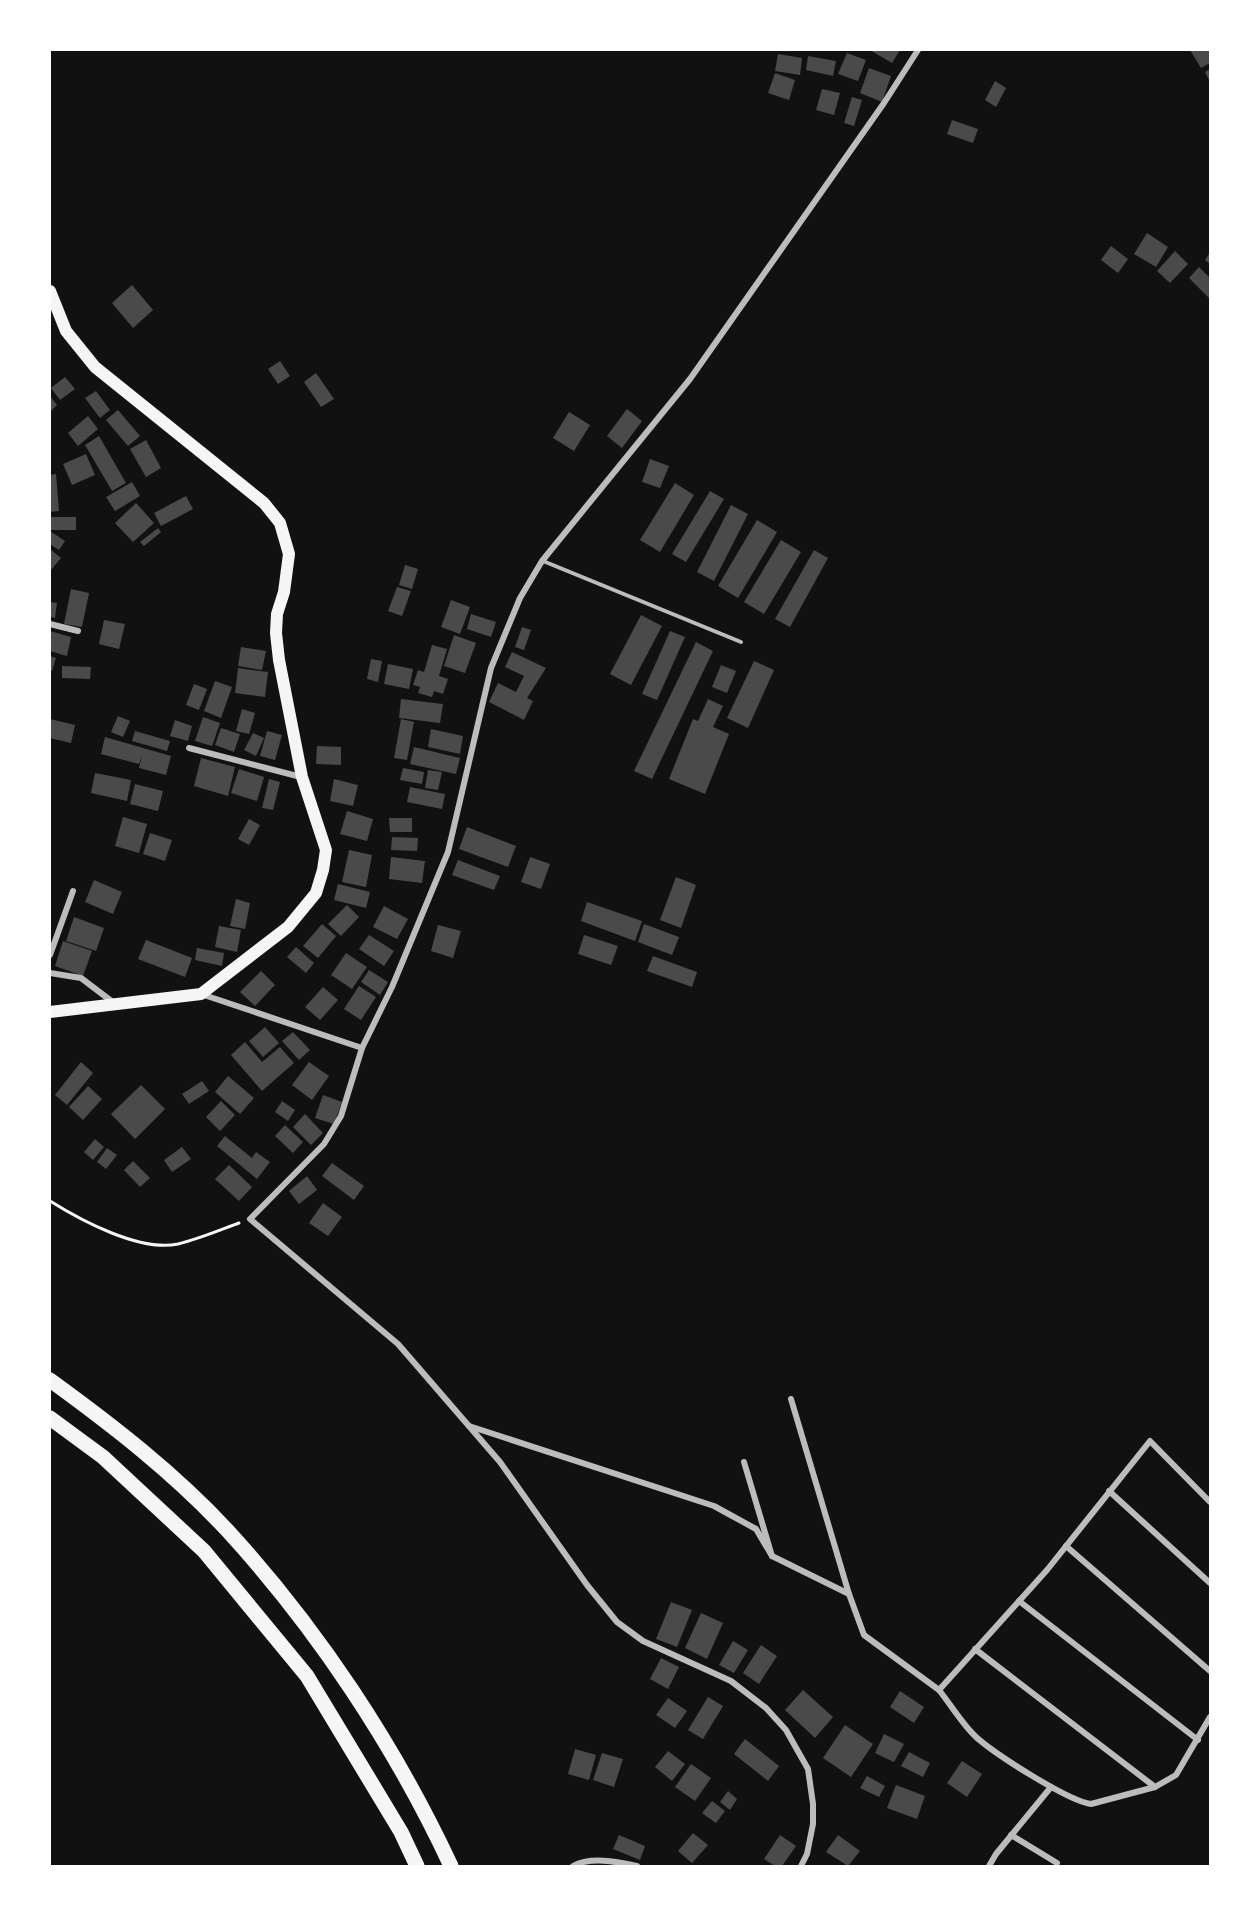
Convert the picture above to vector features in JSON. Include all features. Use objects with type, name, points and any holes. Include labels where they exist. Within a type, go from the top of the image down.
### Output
[{"type":"highway","points":[[50,1380],[122,1432],[226,1529],[332,1658],[428,1817],[451,1866]]},
{"type":"highway","points":[[50,1418],[103,1457],[204,1551],[308,1676],[401,1832],[417,1866]]},
{"type":"main road","points":[[50,291],[66,331],[95,367],[264,503],[280,523],[289,554],[284,592],[277,614],[276,633],[279,660],[302,777],[326,850],[316,893],[288,927],[201,994],[50,1012]]},
{"type":"street","points":[[801,1866],[807,1854],[813,1824],[813,1804],[808,1769],[786,1730],[766,1708],[731,1681],[643,1641],[617,1622],[587,1585],[500,1462],[398,1344],[250,1219],[324,1144],[347,1101],[363,1048],[392,987],[448,852],[494,658],[520,598],[542,561],[690,380],[884,103],[918,50]]},
{"type":"street","points":[[50,624],[78,631]]},
{"type":"street","points":[[189,748],[302,777]]},
{"type":"street","points":[[50,955],[73,891]]},
{"type":"street","points":[[50,972],[81,978],[115,1004]]},
{"type":"street","points":[[201,994],[363,1048]]},
{"type":"street","points":[[791,1399],[849,1594],[864,1635],[939,1690],[976,1737],[1051,1786],[1081,1803],[1091,1804],[1155,1787],[1176,1775],[1210,1717]]},
{"type":"street","points":[[469,1426],[714,1506],[756,1529],[771,1556],[849,1594]]},
{"type":"street","points":[[939,1690],[1066,1546],[1150,1441],[1210,1502]]},
{"type":"street","points":[[744,1462],[771,1556]]},
{"type":"street","points":[[1109,1491],[1210,1583]]},
{"type":"street","points":[[1066,1546],[1210,1671]]},
{"type":"street","points":[[1019,1601],[1198,1740]]},
{"type":"street","points":[[975,1649],[1155,1787]]},
{"type":"street","points":[[989,1866],[1051,1786]]},
{"type":"street","points":[[1011,1835],[1057,1863]]},
{"type":"street","points":[[573,1866],[602,1861],[638,1866]]},
{"type":"lane","points":[[542,561],[741,642]]},
{"type":"path","points":[[50,1201],[140,1243],[160,1245],[178,1244],[250,1219]]},
{"type":"building","points":[[870,50],[900,50],[892,63]]},
{"type":"building","points":[[1190,50],[1210,50],[1210,63],[1201,68]]},
{"type":"building","points":[[847,53],[866,60],[858,81],[838,74]]},
{"type":"building","points":[[778,54],[802,58],[800,75],[775,71]]},
{"type":"building","points":[[808,56],[836,61],[833,76],[806,70]]},
{"type":"building","points":[[869,68],[891,76],[882,102],[860,93]]},
{"type":"building","points":[[1210,69],[1210,82],[1205,72]]},
{"type":"building","points":[[775,73],[795,80],[789,100],[768,93]]},
{"type":"building","points":[[995,81],[1006,88],[996,107],[985,100]]},
{"type":"building","points":[[822,89],[840,93],[834,115],[816,110]]},
{"type":"building","points":[[852,97],[862,100],[854,126],[844,123]]},
{"type":"building","points":[[952,120],[978,129],[973,143],[947,134]]},
{"type":"building","points":[[1147,233],[1168,247],[1156,267],[1134,254]]},
{"type":"building","points":[[1111,246],[1128,259],[1118,273],[1101,260]]},
{"type":"building","points":[[1175,251],[1188,264],[1170,283],[1157,271]]},
{"type":"building","points":[[1210,252],[1210,264],[1205,260]]},
{"type":"building","points":[[1199,267],[1210,278],[1210,299],[1189,278]]},
{"type":"building","points":[[132,285],[153,310],[133,328],[112,303]]},
{"type":"building","points":[[280,361],[290,376],[278,384],[268,369]]},
{"type":"building","points":[[316,373],[334,399],[321,407],[304,382]]},
{"type":"building","points":[[65,377],[75,389],[60,400],[51,388]]},
{"type":"building","points":[[96,391],[110,410],[100,418],[85,398]]},
{"type":"building","points":[[50,396],[57,405],[50,412]]},
{"type":"building","points":[[627,409],[642,421],[622,448],[607,436]]},
{"type":"building","points":[[118,410],[140,436],[128,446],[106,420]]},
{"type":"building","points":[[569,412],[590,425],[574,451],[553,438]]},
{"type":"building","points":[[88,416],[98,429],[78,446],[68,433]]},
{"type":"building","points":[[99,436],[126,483],[112,491],[85,445]]},
{"type":"building","points":[[146,440],[161,468],[146,477],[130,449]]},
{"type":"building","points":[[86,454],[95,475],[72,485],[63,464]]},
{"type":"building","points":[[650,459],[669,466],[660,488],[642,482]]},
{"type":"building","points":[[56,474],[59,511],[50,512],[50,475]]},
{"type":"building","points":[[132,482],[140,496],[115,511],[106,497]]},
{"type":"building","points":[[675,483],[694,495],[660,552],[640,540]]},
{"type":"building","points":[[710,491],[724,499],[686,562],[672,554]]},
{"type":"building","points":[[186,496],[193,509],[161,526],[154,513]]},
{"type":"building","points":[[136,503],[154,523],[133,542],[115,523]]},
{"type":"building","points":[[731,505],[748,514],[714,581],[697,572]]},
{"type":"building","points":[[51,517],[76,517],[76,530],[51,530]]},
{"type":"building","points":[[757,520],[777,532],[738,598],[718,586]]},
{"type":"building","points":[[158,528],[161,532],[144,546],[140,542]]},
{"type":"building","points":[[50,531],[65,541],[59,550],[50,544]]},
{"type":"building","points":[[781,540],[801,552],[764,614],[744,602]]},
{"type":"building","points":[[50,549],[61,558],[51,570],[50,569]]},
{"type":"building","points":[[814,550],[828,558],[790,627],[775,619]]},
{"type":"building","points":[[405,565],[418,569],[412,589],[399,585]]},
{"type":"building","points":[[397,587],[411,591],[402,616],[388,611]]},
{"type":"building","points":[[71,589],[89,593],[82,627],[64,624]]},
{"type":"building","points":[[451,600],[470,607],[460,634],[441,627]]},
{"type":"building","points":[[50,602],[57,603],[55,618],[50,617]]},
{"type":"building","points":[[471,614],[496,622],[491,637],[467,629]]},
{"type":"building","points":[[641,615],[662,626],[631,685],[610,674]]},
{"type":"building","points":[[104,620],[125,624],[119,649],[99,644]]},
{"type":"building","points":[[522,627],[531,630],[524,650],[515,647]]},
{"type":"building","points":[[50,631],[71,637],[67,656],[50,651]]},
{"type":"building","points":[[670,631],[685,637],[657,700],[642,694]]},
{"type":"building","points":[[454,635],[476,643],[465,673],[444,666]]},
{"type":"building","points":[[696,642],[713,651],[652,779],[634,771]]},
{"type":"building","points":[[432,645],[447,649],[439,676],[448,679],[443,694],[434,691],[432,697],[418,693],[420,687],[413,685],[418,670],[424,672]]},
{"type":"building","points":[[241,647],[266,651],[262,670],[238,666]]},
{"type":"building","points":[[512,652],[546,668],[527,698],[533,701],[524,720],[489,702],[498,683],[516,692],[524,676],[505,667]]},
{"type":"building","points":[[50,656],[56,658],[52,671],[50,670]]},
{"type":"building","points":[[371,659],[382,661],[378,682],[367,679]]},
{"type":"building","points":[[754,661],[774,670],[748,728],[727,718]]},
{"type":"building","points":[[388,664],[413,669],[409,689],[384,684]]},
{"type":"building","points":[[721,665],[736,671],[727,693],[712,687]]},
{"type":"building","points":[[62,666],[91,667],[90,679],[62,678]]},
{"type":"building","points":[[238,668],[268,672],[265,697],[235,693]]},
{"type":"building","points":[[215,681],[232,687],[221,718],[204,711]]},
{"type":"building","points":[[194,684],[207,689],[199,710],[186,705]]},
{"type":"building","points":[[401,699],[443,704],[440,723],[399,718]]},
{"type":"building","points":[[708,699],[723,706],[713,727],[729,734],[705,794],[669,779],[693,719],[698,721]]},
{"type":"building","points":[[242,709],[255,713],[249,734],[236,731]]},
{"type":"building","points":[[118,716],[130,721],[123,737],[111,732]]},
{"type":"building","points":[[203,717],[220,723],[212,746],[195,741]]},
{"type":"building","points":[[50,719],[75,725],[71,743],[50,738]]},
{"type":"building","points":[[401,719],[414,722],[407,760],[394,758]]},
{"type":"building","points":[[175,720],[192,726],[188,741],[170,736]]},
{"type":"building","points":[[221,728],[240,734],[234,752],[215,745]]},
{"type":"building","points":[[431,729],[463,736],[460,754],[428,747]]},
{"type":"building","points":[[135,731],[170,741],[167,751],[132,741]]},
{"type":"building","points":[[267,731],[282,735],[275,760],[260,756]]},
{"type":"building","points":[[253,733],[264,738],[256,756],[244,750]]},
{"type":"building","points":[[105,737],[171,756],[166,775],[139,768],[142,756],[139,764],[101,754]]},
{"type":"building","points":[[317,746],[341,747],[341,765],[316,764]]},
{"type":"building","points":[[414,747],[460,758],[456,774],[410,764]]},
{"type":"building","points":[[201,758],[235,767],[228,796],[194,786]]},
{"type":"building","points":[[403,768],[424,772],[422,784],[400,780]]},
{"type":"building","points":[[239,769],[264,777],[257,801],[231,793]]},
{"type":"building","points":[[428,770],[442,772],[438,790],[425,788]]},
{"type":"building","points":[[95,773],[131,780],[127,801],[91,793]]},
{"type":"building","points":[[269,779],[280,782],[273,810],[262,808]]},
{"type":"building","points":[[334,779],[358,785],[353,806],[330,801]]},
{"type":"building","points":[[135,784],[163,791],[158,811],[130,804]]},
{"type":"building","points":[[410,787],[445,794],[442,809],[407,802]]},
{"type":"building","points":[[347,811],[373,819],[367,841],[340,834]]},
{"type":"building","points":[[123,817],[147,824],[139,853],[115,846]]},
{"type":"building","points":[[389,818],[412,818],[412,832],[390,832]]},
{"type":"building","points":[[249,819],[260,825],[249,845],[238,839]]},
{"type":"building","points":[[467,827],[516,846],[508,867],[459,849]]},
{"type":"building","points":[[150,833],[172,840],[165,861],[143,854]]},
{"type":"building","points":[[392,837],[418,838],[417,851],[391,850]]},
{"type":"building","points":[[349,850],[372,855],[366,887],[342,882]]},
{"type":"building","points":[[391,857],[425,861],[422,883],[389,879]]},
{"type":"building","points":[[530,857],[550,864],[541,889],[521,882]]},
{"type":"building","points":[[458,860],[500,876],[494,890],[452,875]]},
{"type":"building","points":[[676,877],[696,885],[681,928],[660,920]]},
{"type":"building","points":[[94,880],[122,892],[113,914],[85,902]]},
{"type":"building","points":[[338,884],[370,892],[366,908],[334,900]]},
{"type":"building","points":[[236,899],[250,903],[245,929],[230,926]]},
{"type":"building","points":[[587,902],[642,921],[635,941],[581,921]]},
{"type":"building","points":[[347,905],[359,917],[341,936],[328,924]]},
{"type":"building","points":[[384,906],[408,919],[397,939],[373,927]]},
{"type":"building","points":[[74,917],[104,928],[96,951],[66,941]]},
{"type":"building","points":[[322,924],[336,936],[318,958],[303,946]]},
{"type":"building","points":[[644,924],[679,937],[672,955],[638,942]]},
{"type":"building","points":[[438,925],[461,931],[453,958],[431,951]]},
{"type":"building","points":[[219,926],[241,930],[237,952],[215,947]]},
{"type":"building","points":[[369,935],[394,951],[384,966],[359,949]]},
{"type":"building","points":[[584,935],[618,946],[611,965],[578,954]]},
{"type":"building","points":[[146,940],[192,958],[185,977],[138,959]]},
{"type":"building","points":[[63,941],[92,951],[83,976],[55,966]]},
{"type":"building","points":[[296,947],[314,963],[306,973],[287,957]]},
{"type":"building","points":[[197,948],[224,953],[222,966],[195,960]]},
{"type":"building","points":[[346,953],[367,967],[352,989],[331,975]]},
{"type":"building","points":[[653,956],[697,972],[692,987],[647,971]]},
{"type":"building","points":[[369,970],[388,982],[380,995],[361,982]]},
{"type":"building","points":[[261,971],[275,985],[255,1006],[240,992]]},
{"type":"building","points":[[359,986],[376,997],[361,1020],[344,1009]]},
{"type":"building","points":[[323,987],[338,1000],[320,1020],[305,1007]]},
{"type":"building","points":[[265,1027],[279,1043],[263,1057],[249,1041]]},
{"type":"building","points":[[293,1032],[310,1050],[299,1060],[282,1041]]},
{"type":"building","points":[[245,1042],[262,1062],[280,1047],[294,1063],[262,1091],[231,1055]]},
{"type":"building","points":[[81,1062],[93,1073],[67,1105],[55,1095]]},
{"type":"building","points":[[309,1062],[329,1076],[312,1100],[292,1085]]},
{"type":"building","points":[[228,1076],[254,1098],[240,1114],[215,1092]]},
{"type":"building","points":[[202,1081],[209,1091],[189,1104],[182,1094]]},
{"type":"building","points":[[141,1085],[165,1109],[135,1139],[111,1114]]},
{"type":"building","points":[[88,1086],[102,1099],[83,1120],[69,1107]]},
{"type":"building","points":[[323,1095],[342,1102],[334,1124],[315,1118]]},
{"type":"building","points":[[221,1101],[235,1115],[220,1131],[206,1117]]},
{"type":"building","points":[[282,1101],[295,1110],[288,1121],[275,1112]]},
{"type":"building","points":[[305,1114],[323,1133],[311,1145],[293,1127]]},
{"type":"building","points":[[285,1125],[303,1142],[293,1153],[275,1136]]},
{"type":"building","points":[[225,1136],[252,1158],[256,1152],[270,1162],[257,1179],[217,1146]]},
{"type":"building","points":[[95,1139],[104,1147],[93,1160],[84,1152]]},
{"type":"building","points":[[182,1147],[191,1159],[172,1172],[164,1160]]},
{"type":"building","points":[[107,1148],[117,1155],[106,1169],[97,1162]]},
{"type":"building","points":[[133,1161],[150,1178],[140,1187],[124,1170]]},
{"type":"building","points":[[332,1163],[364,1186],[354,1200],[322,1176]]},
{"type":"building","points":[[229,1165],[252,1187],[239,1201],[215,1179]]},
{"type":"building","points":[[307,1176],[317,1190],[299,1204],[289,1191]]},
{"type":"building","points":[[323,1203],[342,1217],[328,1236],[309,1223]]},
{"type":"building","points":[[671,1602],[692,1610],[677,1647],[656,1639]]},
{"type":"building","points":[[701,1613],[723,1623],[707,1659],[685,1648]]},
{"type":"building","points":[[733,1641],[748,1650],[734,1673],[719,1665]]},
{"type":"building","points":[[761,1645],[777,1656],[759,1684],[743,1673]]},
{"type":"building","points":[[661,1658],[679,1667],[668,1689],[650,1679]]},
{"type":"building","points":[[803,1690],[833,1717],[815,1738],[785,1710]]},
{"type":"building","points":[[900,1691],[924,1707],[914,1723],[890,1707]]},
{"type":"building","points":[[708,1697],[723,1706],[703,1739],[688,1730]]},
{"type":"building","points":[[668,1698],[687,1711],[675,1728],[656,1715]]},
{"type":"building","points":[[845,1725],[873,1744],[851,1777],[823,1758]]},
{"type":"building","points":[[884,1734],[904,1744],[894,1762],[875,1753]]},
{"type":"building","points":[[745,1739],[779,1766],[768,1781],[734,1754]]},
{"type":"building","points":[[575,1749],[596,1755],[589,1780],[568,1774]]},
{"type":"building","points":[[668,1751],[685,1764],[672,1781],[655,1767]]},
{"type":"building","points":[[909,1752],[930,1763],[923,1777],[901,1766]]},
{"type":"building","points":[[602,1753],[623,1759],[614,1787],[593,1780]]},
{"type":"building","points":[[962,1761],[982,1774],[967,1797],[947,1783]]},
{"type":"building","points":[[691,1764],[711,1778],[695,1801],[675,1787]]},
{"type":"building","points":[[867,1776],[885,1786],[879,1797],[860,1788]]},
{"type":"building","points":[[896,1785],[925,1796],[917,1819],[887,1808]]},
{"type":"building","points":[[728,1791],[737,1799],[730,1810],[720,1802]]},
{"type":"building","points":[[712,1801],[725,1811],[716,1823],[702,1813]]},
{"type":"building","points":[[693,1833],[708,1845],[692,1863],[678,1851]]},
{"type":"building","points":[[619,1835],[645,1846],[640,1860],[613,1849]]},
{"type":"building","points":[[780,1835],[796,1846],[782,1866],[775,1866],[764,1859]]},
{"type":"building","points":[[838,1835],[860,1851],[848,1866],[826,1852]]}]
